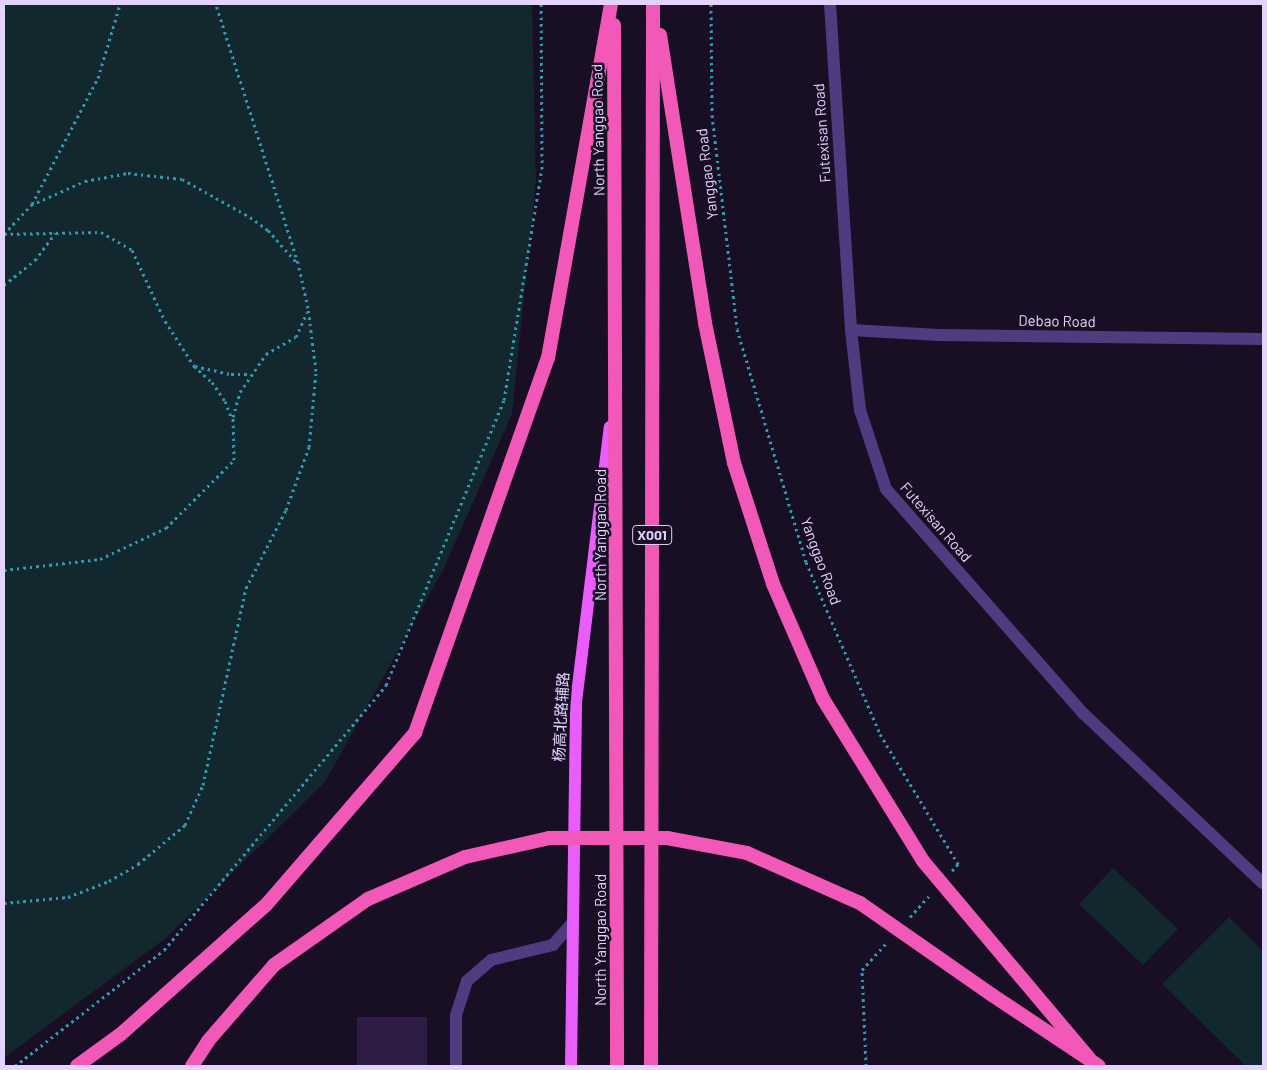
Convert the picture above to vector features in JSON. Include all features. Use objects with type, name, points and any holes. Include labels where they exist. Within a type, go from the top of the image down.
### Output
[{"type":"highway","name":"North Yanggao Road","points":[[612,4],[617,372],[617,1066]]},
{"type":"highway","points":[[77,1066],[121,1034],[266,906],[415,733],[548,358],[612,4]]},
{"type":"highway","points":[[654,4],[705,323],[734,463],[773,584],[823,699],[923,861],[1094,1062]]},
{"type":"highway","name":"X001","points":[[651,1066],[654,4]]},
{"type":"highway","points":[[192,1066],[208,1040],[274,966],[368,899],[465,857],[549,838],[667,838],[747,852],[860,903],[992,995],[1094,1062]]},
{"type":"main road","name":"杨高北路辅路","points":[[571,1066],[571,924],[576,702],[617,372]]},
{"type":"street","name":"Futexisan Road","points":[[830,4],[851,330],[860,410],[886,488],[1084,714],[1263,883]]},
{"type":"street","name":"Debao Road","points":[[851,330],[939,336],[1263,340]]},
{"type":"street","points":[[456,1066],[456,1015],[467,981],[491,960],[553,945],[571,924]]},
{"type":"path","points":[[4,234],[31,205],[98,78],[120,4]]},
{"type":"path","points":[[4,903],[68,897],[109,881],[138,864],[185,825],[202,785],[246,588],[286,510],[309,446],[316,371],[308,308],[298,263],[216,4]]},
{"type":"path","points":[[15,1066],[164,950],[386,685],[504,400],[542,169],[541,4]]},
{"type":"path","name":"Yanggao Road","points":[[711,4],[712,115],[737,329],[806,562],[880,734],[958,864],[945,878]]},
{"type":"path","points":[[31,205],[85,181],[128,173],[182,179],[250,217],[268,230],[298,263]]},
{"type":"path","points":[[4,285],[35,260],[56,232]]},
{"type":"path","points":[[4,234],[101,232],[132,250],[165,321],[194,366],[217,389],[233,422]]},
{"type":"path","points":[[4,570],[100,559],[166,528],[234,460],[233,422],[240,392],[266,354],[296,337],[308,308]]},
{"type":"path","points":[[194,366],[230,374],[251,374]]},
{"type":"path","points":[[907,920],[932,892]]},
{"type":"path","points":[[866,1066],[862,970],[894,934]]},
{"type":"shaded area","points":[[4,4],[532,4],[536,180],[512,414],[444,568],[325,782],[166,938],[4,1058]]},
{"type":"shaded area","points":[[1113,868],[1178,929],[1143,965],[1079,904]]},
{"type":"shaded area","points":[[1229,917],[1263,951],[1263,1066],[1246,1066],[1162,984]]},
{"type":"building","points":[[357,1017],[427,1017],[427,1066],[357,1066]]}]
